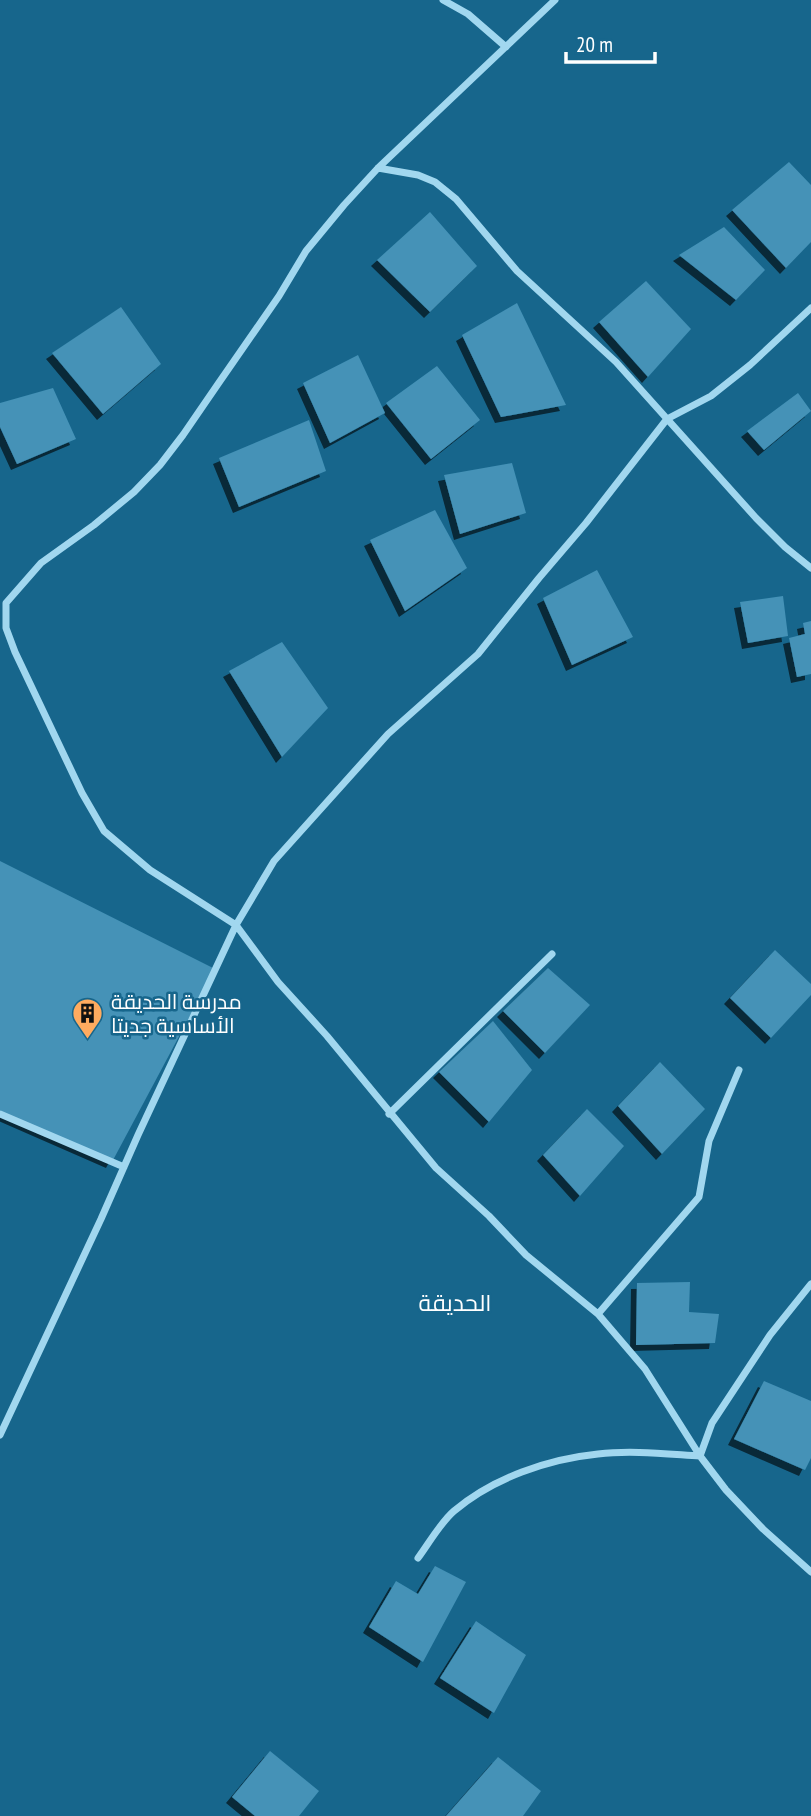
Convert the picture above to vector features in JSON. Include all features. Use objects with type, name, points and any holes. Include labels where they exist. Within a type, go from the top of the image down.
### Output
[{"type":"street","points":[[443,0],[468,14],[506,47]]},
{"type":"street","points":[[555,0],[378,168],[344,205],[306,251],[279,296],[160,465],[134,492],[94,525],[41,563],[6,603],[6,628],[82,793],[104,831],[150,870],[236,925],[278,982],[327,1036],[436,1168],[489,1216],[526,1255],[597,1314],[645,1369],[700,1456],[726,1490],[763,1529],[811,1572]]},
{"type":"street","points":[[378,168],[418,175],[448,191],[517,271],[615,362],[756,518],[811,568]]},
{"type":"street","points":[[0,1436],[236,925],[274,861],[388,734],[478,654],[667,419],[711,396],[750,365],[811,308]]},
{"type":"street","points":[[389,1114],[552,954]]},
{"type":"street","points":[[597,1314],[699,1197],[709,1141],[739,1070]]},
{"type":"street","points":[[0,1114],[124,1167]]},
{"type":"street","points":[[700,1456],[712,1423],[770,1335],[811,1284]]},
{"type":"street","points":[[418,1558],[452,1512],[486,1488],[524,1471],[597,1454],[628,1452],[700,1456]]},
{"type":"building","points":[[789,162],[811,185],[811,242],[786,268],[732,210]]},
{"type":"building","points":[[430,212],[477,266],[430,312],[377,260]]},
{"type":"building","points":[[724,227],[765,270],[736,300],[679,255]]},
{"type":"building","points":[[646,281],[691,329],[648,377],[599,322]]},
{"type":"building","points":[[517,303],[566,405],[501,417],[462,335]]},
{"type":"building","points":[[121,307],[161,364],[103,414],[52,353]]},
{"type":"building","points":[[358,355],[385,413],[330,443],[303,383]]},
{"type":"building","points":[[437,366],[480,420],[431,459],[386,403]]},
{"type":"building","points":[[53,388],[76,439],[17,464],[0,427],[0,403]]},
{"type":"building","points":[[798,393],[811,411],[764,450],[747,431]]},
{"type":"building","points":[[309,420],[326,471],[239,507],[219,458]]},
{"type":"building","points":[[512,463],[526,513],[460,534],[444,475]]},
{"type":"building","points":[[435,510],[467,568],[405,611],[370,540]]},
{"type":"building","points":[[597,570],[633,637],[572,665],[543,598]]},
{"type":"building","points":[[783,596],[788,636],[748,643],[740,602]]},
{"type":"building","points":[[811,621],[811,674],[797,677],[789,638],[805,634],[803,623]]},
{"type":"building","points":[[282,642],[328,708],[282,757],[229,671]]},
{"type":"building","name":"مدرسة الحديقة الأساسية جديتا","points":[[0,861],[215,969],[112,1162],[0,1113]]},
{"type":"building","points":[[775,950],[811,984],[811,995],[771,1038],[730,998]]},
{"type":"building","points":[[548,968],[590,1005],[545,1053],[503,1011]]},
{"type":"building","points":[[493,1021],[532,1070],[489,1122],[439,1072]]},
{"type":"building","points":[[660,1062],[705,1109],[662,1154],[618,1106]]},
{"type":"building","points":[[587,1109],[624,1146],[580,1196],[543,1155]]},
{"type":"building","points":[[690,1282],[689,1312],[719,1314],[715,1343],[636,1345],[637,1283]]},
{"type":"building","points":[[764,1381],[811,1401],[811,1458],[805,1470],[734,1439]]},
{"type":"building","points":[[435,1566],[466,1582],[423,1662],[369,1627],[396,1581],[418,1594]]},
{"type":"building","points":[[476,1621],[526,1655],[494,1713],[440,1678]]},
{"type":"building","points":[[270,1751],[319,1791],[299,1816],[255,1816],[232,1797]]},
{"type":"building","points":[[498,1757],[541,1791],[523,1816],[446,1816]]},
{"type":"place","name":"مدرسة الحديقة الأساسية جديتا","points":[[88,1041]]},
{"type":"district","name":"الحديقة","points":[[455,1303]]}]
